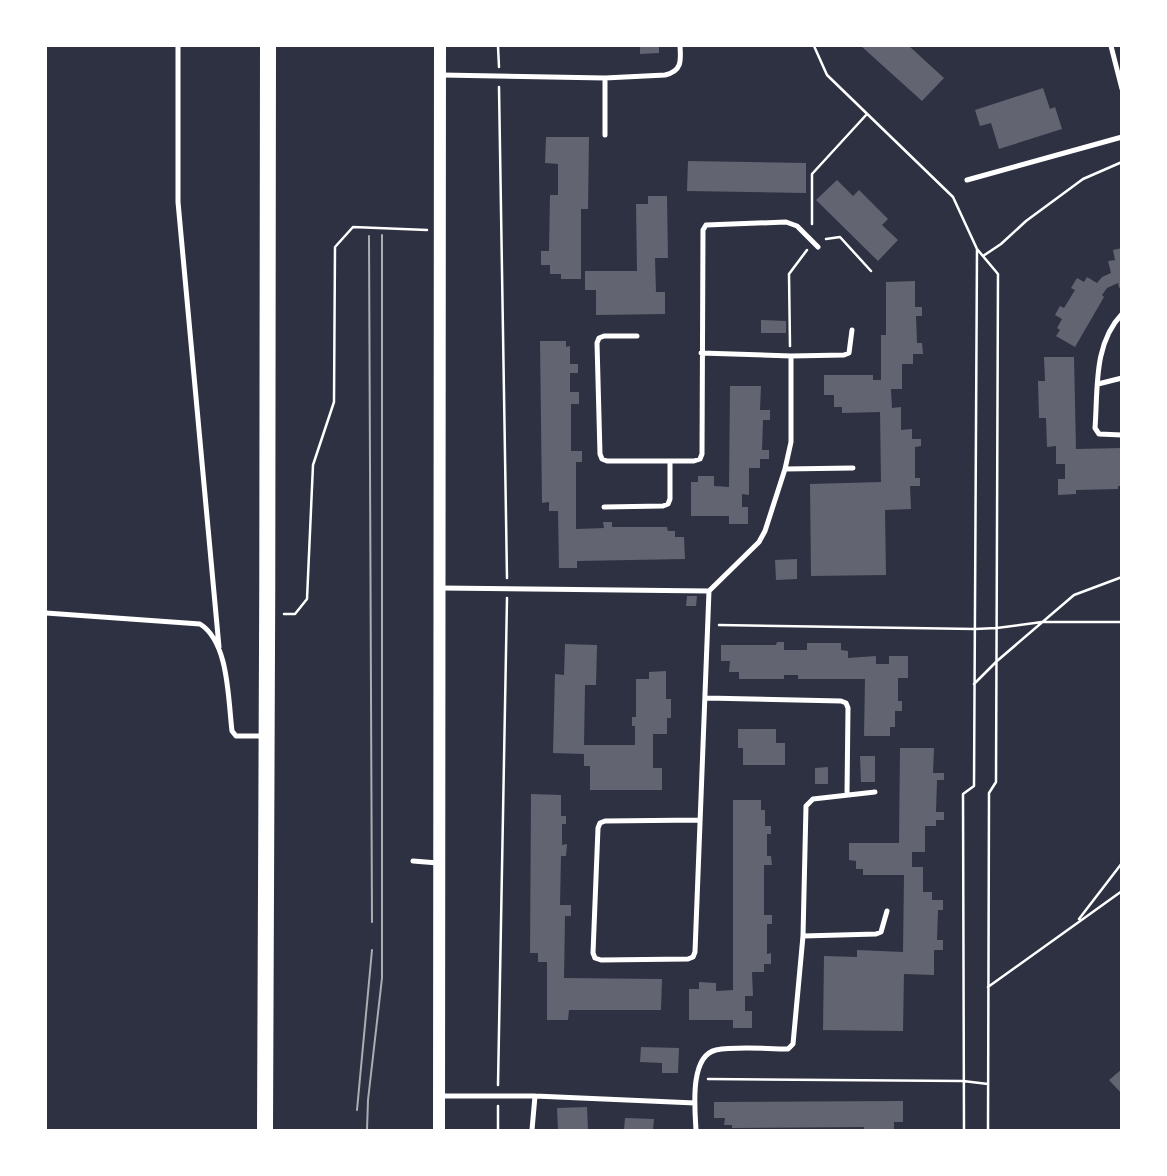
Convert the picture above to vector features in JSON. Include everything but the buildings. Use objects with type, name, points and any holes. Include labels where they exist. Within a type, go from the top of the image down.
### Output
[{"type":"main road","points":[[265,1130],[268,46]]},
{"type":"street","points":[[439,1130],[440,46]]},
{"type":"lane","points":[[178,46],[178,202],[219,647],[232,731],[236,736],[268,736]]},
{"type":"lane","points":[[439,75],[605,78],[666,75],[675,73],[681,66],[680,46]]},
{"type":"lane","points":[[1111,46],[1122,89]]},
{"type":"lane","points":[[605,78],[605,135]]},
{"type":"lane","points":[[967,180],[1122,137]]},
{"type":"lane","points":[[637,336],[604,336],[599,338],[597,343],[602,459],[700,459],[703,230],[706,225],[786,222],[797,226],[818,247]]},
{"type":"lane","points":[[1122,314],[1109,331],[1098,363],[1095,428],[1099,434],[1122,435]]},
{"type":"lane","points":[[701,353],[844,355],[849,353],[852,330]]},
{"type":"lane","points":[[700,820],[600,823],[595,958],[688,959],[693,957],[695,952],[709,591],[759,542],[765,531],[785,469],[791,435],[791,356]]},
{"type":"lane","points":[[1098,384],[1122,378]]},
{"type":"lane","points":[[604,507],[668,504],[670,461]]},
{"type":"lane","points":[[785,469],[853,468]]},
{"type":"lane","points":[[438,588],[709,591]]},
{"type":"lane","points":[[46,613],[200,624],[210,630],[219,647]]},
{"type":"lane","points":[[706,698],[846,703],[847,794]]},
{"type":"lane","points":[[696,1130],[696,1079],[703,1058],[713,1051],[788,1049],[793,1044],[803,936],[806,806],[813,799],[876,792]]},
{"type":"lane","points":[[413,861],[438,863]]},
{"type":"lane","points":[[803,936],[876,934],[881,932],[887,911]]},
{"type":"lane","points":[[439,1096],[535,1096],[695,1103]]},
{"type":"lane","points":[[532,1130],[535,1096]]},
{"type":"path","points":[[814,46],[827,75],[953,197],[977,249],[998,274],[996,782],[989,793],[988,1130]]},
{"type":"path","points":[[983,256],[1083,179],[1122,162]]},
{"type":"path","points":[[266,615],[295,614],[307,599],[313,466],[334,402],[335,247],[353,227],[439,230]]},
{"type":"path","points":[[813,242],[840,237],[871,271]]},
{"type":"path","points":[[964,1130],[963,793],[974,786],[977,249]]},
{"type":"path","points":[[974,684],[1074,595],[1122,578]]},
{"type":"path","points":[[708,624],[975,629],[1042,622],[1122,622]]},
{"type":"path","points":[[1077,921],[1122,863]]},
{"type":"path","points":[[988,987],[1122,891]]},
{"type":"path","points":[[696,1079],[963,1081],[988,1084]]},
{"type":"tram line","points":[[367,1130],[382,978],[382,235]]},
{"type":"tram line","points":[[369,236],[372,922]]},
{"type":"tram line","points":[[357,1110],[372,950]]}]
